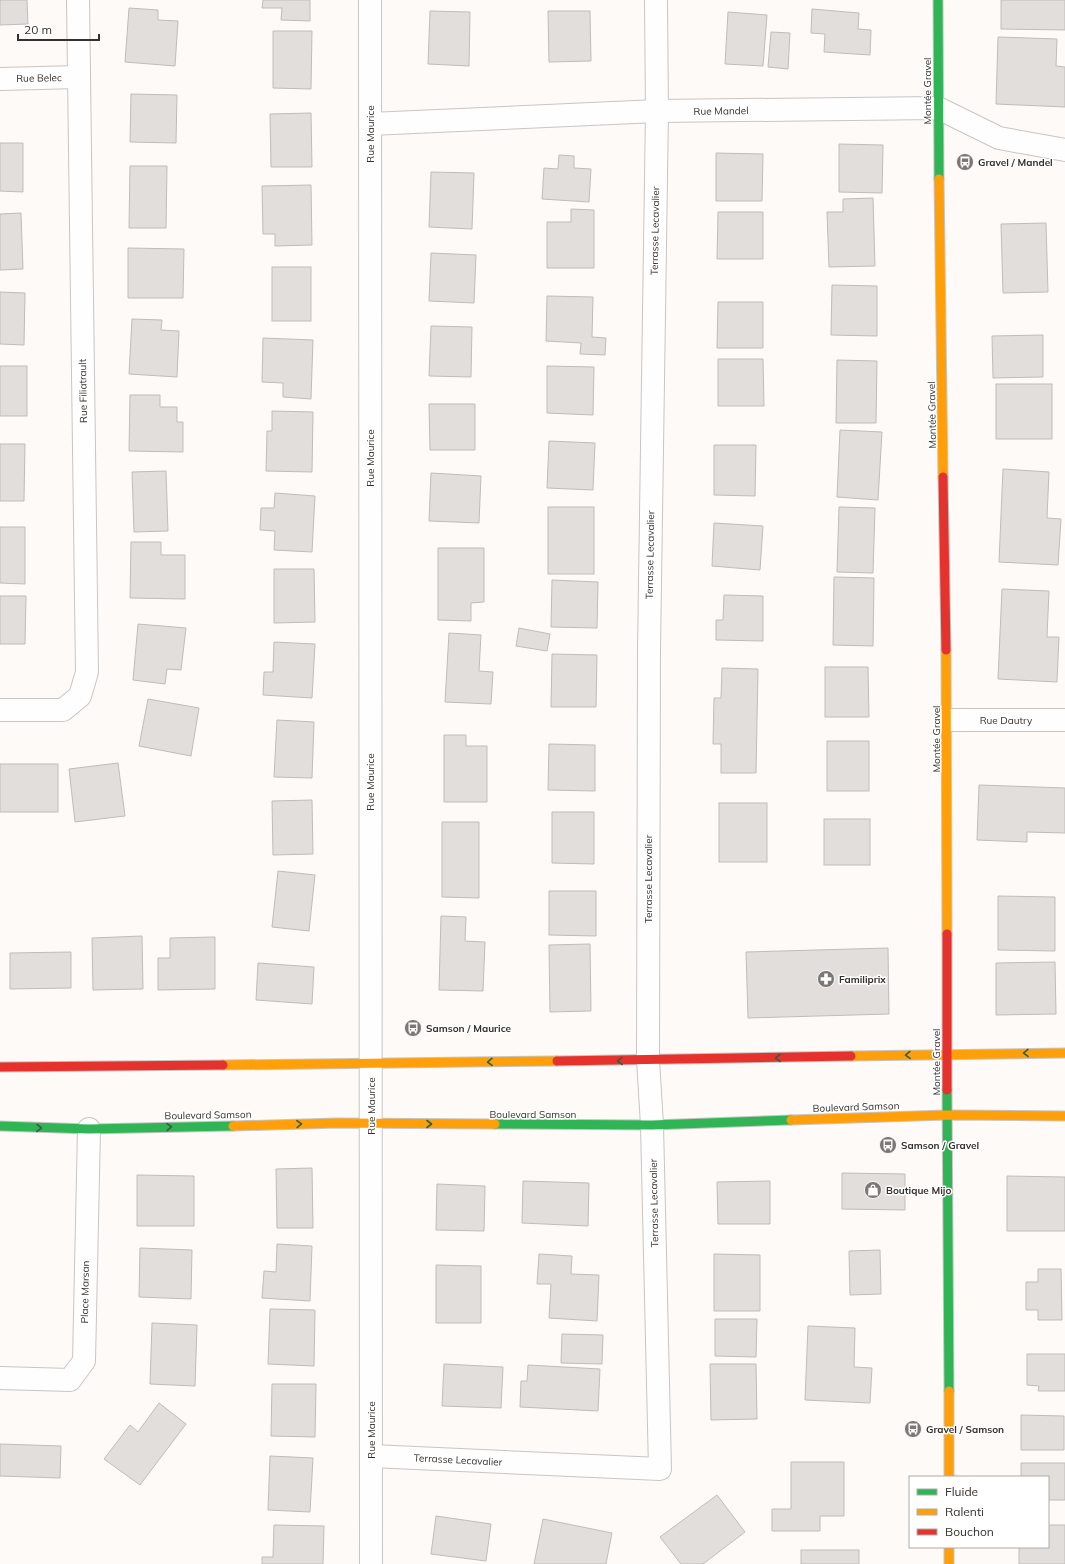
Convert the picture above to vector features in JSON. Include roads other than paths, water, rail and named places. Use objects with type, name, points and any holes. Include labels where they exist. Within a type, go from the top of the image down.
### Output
[{"type":"street","name":"Rue Filiatrault","points":[[0,710],[63,710],[80,696],[87,672],[78,0]]},
{"type":"street","name":"Rue Maurice","points":[[370,0],[371,1564]]},
{"type":"street","name":"Terrasse Lecavalier","points":[[371,1456],[660,1469],[652,1125],[648,1060],[649,650],[657,111],[656,0]]},
{"type":"street","name":"Montée Gravel","points":[[938,0],[938,108],[948,720],[947,1115],[949,1476]]},
{"type":"street","name":"Rue Belec","points":[[0,79],[78,78]]},
{"type":"street","name":"Rue Mandel","points":[[370,124],[657,111],[938,108],[999,138],[1065,150]]},
{"type":"street","name":"Rue Dautry","points":[[948,720],[1065,720]]},
{"type":"street","points":[[0,1067],[370,1064],[1065,1053]]},
{"type":"street","name":"Boulevard Samson","points":[[0,1126],[89,1129],[371,1124],[652,1125],[947,1115],[1065,1116]]},
{"type":"street","name":"Place Marsan","points":[[0,1378],[70,1380],[84,1360],[89,1129]]},
{"type":"street","points":[[949,1548],[949,1564]]},
{"type":"place","name":"Gravel / Mandel","points":[[965,162]]},
{"type":"place","name":"Familiprix","points":[[826,979]]},
{"type":"place","name":"Samson / Maurice","points":[[413,1028]]},
{"type":"place","name":"Samson / Gravel","points":[[888,1145]]},
{"type":"place","name":"Boutique Mijo","points":[[873,1190]]},
{"type":"place","name":"Gravel / Samson","points":[[913,1429]]}]
